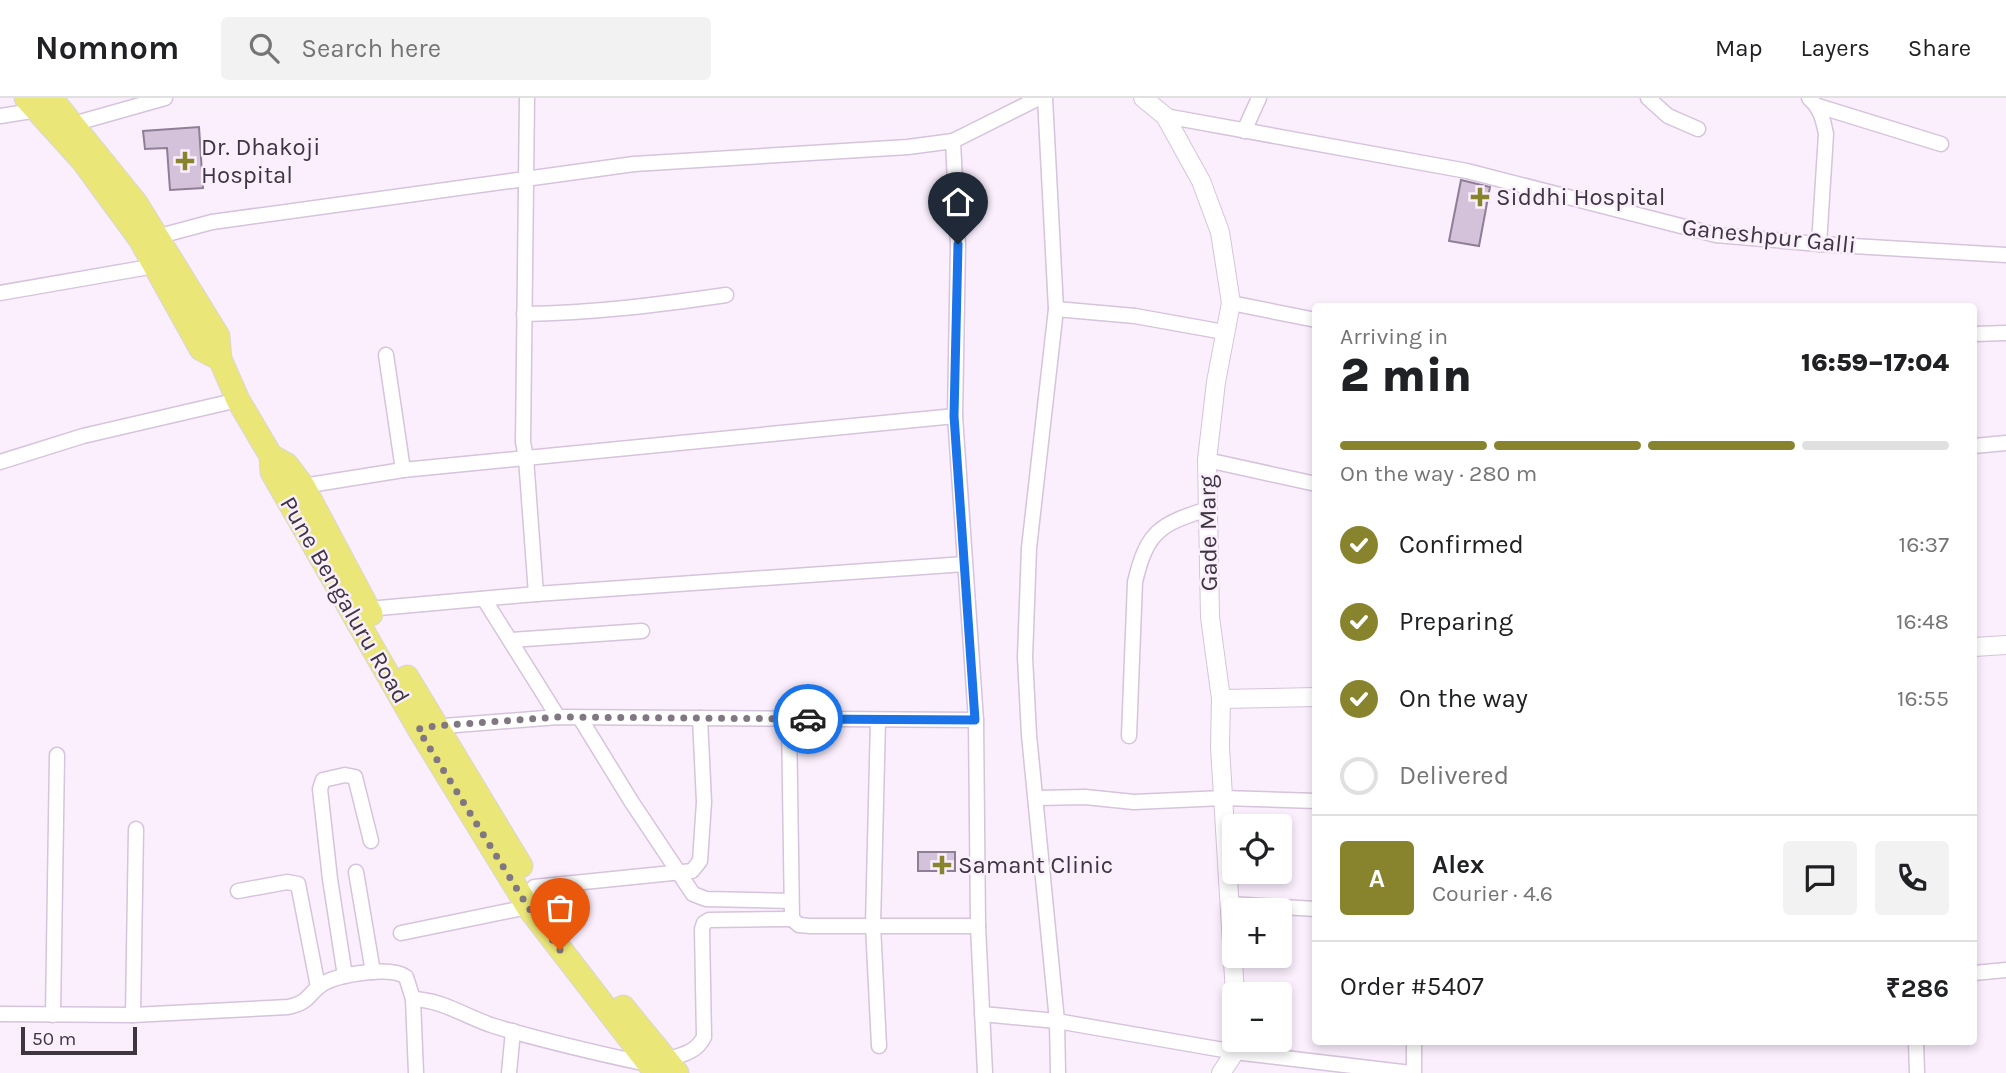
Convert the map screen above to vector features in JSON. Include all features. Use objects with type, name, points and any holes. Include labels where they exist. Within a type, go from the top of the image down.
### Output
[{"type":"main road","name":"Pune Bengaluru Road","points":[[38,102],[73,124],[118,178],[218,336],[220,359],[238,400],[271,456],[272,472],[427,728]]},
{"type":"main road","name":"Pune Bengaluru Road","points":[[38,102],[139,239],[201,349],[220,359]]},
{"type":"main road","points":[[271,456],[287,465],[303,486],[427,728],[531,897],[544,905],[661,1067]]},
{"type":"street","points":[[73,124],[164,98]]},
{"type":"street","points":[[527,98],[523,442],[536,594]]},
{"type":"street","points":[[156,237],[212,222],[634,164],[908,147],[953,141],[1039,98]]},
{"type":"street","points":[[1045,98],[1056,309],[1029,548],[1025,657],[1029,735],[1057,1021],[1058,1073]]},
{"type":"street","name":"Gade Marg","points":[[1143,98],[1165,116],[1201,181],[1220,232],[1231,303],[1224,332],[1207,460],[1210,617],[1222,699],[1220,747],[1229,898]]},
{"type":"street","points":[[1244,131],[1259,98]]},
{"type":"street","points":[[1648,98],[1668,116],[1698,129]]},
{"type":"street","points":[[0,116],[38,102]]},
{"type":"street","points":[[1814,102],[1941,144]]},
{"type":"street","points":[[1814,102],[1823,117],[1826,134],[1819,244]]},
{"type":"street","name":"Ganeshpur Galli","points":[[1165,116],[1467,171],[1716,235],[2006,255]]},
{"type":"street","points":[[953,141],[958,244],[954,416],[975,720],[978,926],[985,1073]]},
{"type":"street","points":[[0,293],[155,266]]},
{"type":"street","points":[[524,314],[606,311],[726,295]]},
{"type":"street","points":[[1231,303],[1312,319]]},
{"type":"street","points":[[1056,309],[1135,316],[1224,332]]},
{"type":"street","points":[[1977,334],[2006,333]]},
{"type":"street","points":[[386,355],[403,470]]},
{"type":"street","points":[[0,462],[83,436],[238,400]]},
{"type":"street","points":[[303,486],[403,470],[954,416]]},
{"type":"street","points":[[1977,446],[2006,443]]},
{"type":"street","points":[[1207,460],[1312,483]]},
{"type":"street","points":[[1129,736],[1135,582],[1141,558],[1155,533],[1173,520],[1208,509]]},
{"type":"street","points":[[368,609],[536,594],[965,564]]},
{"type":"street","points":[[484,599],[558,717]]},
{"type":"street","points":[[511,639],[642,631]]},
{"type":"street","points":[[1977,647],[2006,645]]},
{"type":"street","points":[[1222,699],[1312,697]]},
{"type":"street","points":[[427,728],[558,717],[975,720]]},
{"type":"street","points":[[580,718],[693,894],[698,897],[791,901]]},
{"type":"street","points":[[401,933],[531,897],[692,871],[700,862],[704,802],[700,718]]},
{"type":"street","points":[[789,719],[792,919]]},
{"type":"street","points":[[878,720],[873,925],[879,1046]]},
{"type":"street","points":[[53,1015],[57,755]]},
{"type":"street","points":[[345,976],[330,879],[320,789],[323,780],[345,775],[355,777],[371,841]]},
{"type":"street","points":[[1036,798],[1086,797],[1134,802],[1223,798],[1312,801]]},
{"type":"street","points":[[133,1015],[136,829]]},
{"type":"street","points":[[356,872],[373,972]]},
{"type":"street","points":[[238,891],[288,882],[298,884],[318,987]]},
{"type":"street","points":[[1292,908],[1312,909]]},
{"type":"street","points":[[413,999],[429,999],[513,1031],[661,1067],[693,1051],[704,1037],[702,929],[704,923],[709,920],[792,919],[799,925],[810,926],[978,926]]},
{"type":"street","points":[[1977,973],[2006,970]]},
{"type":"street","points":[[0,1014],[133,1015],[288,1007],[302,1004],[318,987],[345,976],[373,972],[402,974],[409,983],[413,999],[416,1073]]},
{"type":"street","points":[[982,1014],[1057,1021],[1222,1044]]},
{"type":"street","points":[[509,1073],[513,1031]]},
{"type":"street","points":[[1274,1052],[1412,1073],[1414,1045]]},
{"type":"street","points":[[1916,1045],[1917,1073]]},
{"type":"street","points":[[1221,1073],[1232,1052]]},
{"type":"building","points":[[199,127],[203,188],[170,190],[167,148],[145,149],[143,131]]},
{"type":"building","points":[[1461,180],[1490,187],[1479,246],[1449,241]]},
{"type":"building","points":[[918,852],[955,852],[955,871],[918,871]]},
{"type":"way so far","points":[[560,950],[528,907],[418,729],[558,717],[808,719]]},
{"type":"place","name":"Dr. Dhakoji Hospital","points":[[185,161]]},
{"type":"place","name":"Siddhi Hospital","points":[[1480,197]]},
{"type":"place","name":"Samant Clinic","points":[[942,865]]},
{"type":"route","points":[[808,719],[975,720],[954,416],[958,244]]}]
